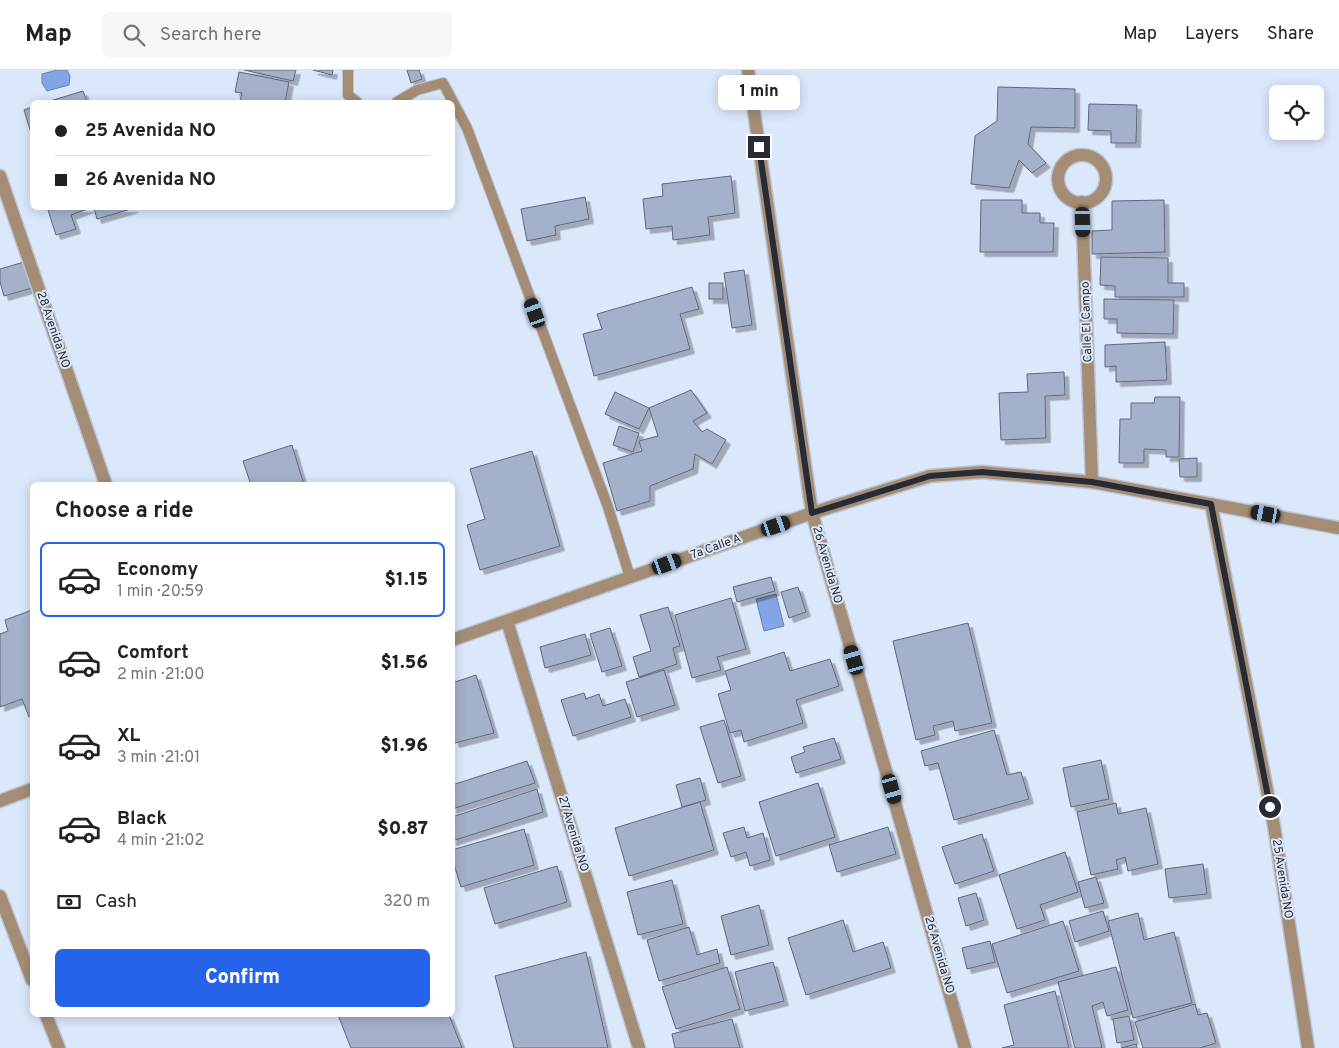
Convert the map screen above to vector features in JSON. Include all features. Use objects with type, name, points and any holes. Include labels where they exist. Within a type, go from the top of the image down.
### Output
[{"type":"street","name":"26 Avenida NO","points":[[748,70],[812,513],[965,1048]]},
{"type":"street","name":"28 Avenida NO","points":[[0,176],[105,482]]},
{"type":"street","name":"Calle El Campo","points":[[1082,202],[1092,482]]},
{"type":"street","name":"7a Calle A","points":[[455,639],[812,513],[930,476],[982,472],[1092,482],[1339,528]]},
{"type":"street","name":"25 Avenida NO","points":[[1211,504],[1274,826],[1308,1048]]},
{"type":"street","name":"27 Avenida NO","points":[[507,621],[639,1048]]},
{"type":"street","points":[[0,801],[30,790]]},
{"type":"street","points":[[0,896],[30,975]]},
{"type":"street","points":[[47,1017],[59,1048]]},
{"type":"lane","points":[[348,70],[348,95],[354,100]]},
{"type":"lane","points":[[400,100],[417,90],[443,83],[452,100]]},
{"type":"lane","points":[[455,106],[467,128],[608,507],[630,577]]},
{"type":"water","points":[[57,70],[67,70],[70,76],[69,85],[47,91],[42,83],[42,74]]},
{"type":"water","points":[[776,594],[784,626],[764,631],[756,599]]},
{"type":"building","points":[[244,70],[296,70],[293,81]]},
{"type":"building","points":[[313,70],[333,70],[332,75]]},
{"type":"building","points":[[407,70],[419,70],[422,79],[411,83]]},
{"type":"building","points":[[239,72],[289,82],[285,100],[240,100],[242,93],[235,92]]},
{"type":"building","points":[[998,87],[1075,89],[1075,128],[1031,127],[1028,144],[1046,163],[1032,173],[1019,160],[1009,188],[971,184],[975,136],[997,121]]},
{"type":"building","points":[[83,91],[86,100],[54,100]]},
{"type":"building","points":[[1089,104],[1137,105],[1136,143],[1111,143],[1111,131],[1088,130]]},
{"type":"building","points":[[30,108],[30,130],[24,110]]},
{"type":"building","points":[[731,176],[735,213],[708,217],[710,235],[673,240],[672,226],[646,229],[643,199],[663,196],[662,184]]},
{"type":"building","points":[[585,197],[589,219],[555,226],[556,235],[527,241],[521,209]]},
{"type":"building","points":[[981,200],[1022,200],[1022,213],[1040,213],[1040,223],[1054,223],[1053,252],[980,252]]},
{"type":"building","points":[[1164,200],[1165,252],[1092,254],[1092,231],[1112,230],[1112,201]]},
{"type":"building","points":[[48,210],[85,210],[71,215],[76,229],[56,235]]},
{"type":"building","points":[[95,210],[127,210],[97,219]]},
{"type":"building","points":[[1101,257],[1168,258],[1168,283],[1184,283],[1184,297],[1115,297],[1115,286],[1100,285]]},
{"type":"building","points":[[24,262],[32,288],[4,296],[0,282],[0,269]]},
{"type":"building","points":[[744,270],[752,325],[732,328],[724,273]]},
{"type":"building","points":[[709,283],[723,283],[723,299],[709,299]]},
{"type":"building","points":[[692,287],[699,309],[680,314],[690,349],[594,376],[583,334],[602,329],[597,314]]},
{"type":"building","points":[[1104,299],[1174,300],[1173,334],[1117,333],[1117,319],[1104,319]]},
{"type":"building","points":[[1165,342],[1167,380],[1116,382],[1116,366],[1105,367],[1105,345]]},
{"type":"building","points":[[1064,372],[1065,395],[1045,396],[1046,438],[1001,440],[999,393],[1028,392],[1027,374]]},
{"type":"building","points":[[691,390],[707,413],[693,421],[702,432],[707,429],[726,440],[712,464],[695,454],[693,469],[650,486],[650,501],[617,511],[603,463],[642,451],[639,441],[658,436],[649,408]]},
{"type":"building","points":[[615,392],[649,408],[639,429],[605,414]]},
{"type":"building","points":[[1155,397],[1180,397],[1179,457],[1166,457],[1166,450],[1144,449],[1144,463],[1119,463],[1120,419],[1131,419],[1131,403],[1154,403]]},
{"type":"building","points":[[619,426],[639,433],[633,452],[613,445]]},
{"type":"building","points":[[292,445],[303,482],[250,482],[243,461]]},
{"type":"building","points":[[532,451],[560,546],[480,570],[467,525],[485,519],[470,469]]},
{"type":"building","points":[[1197,458],[1197,477],[1180,477],[1179,459]]},
{"type":"building","points":[[771,577],[775,591],[737,602],[733,587]]},
{"type":"building","points":[[798,587],[806,612],[789,618],[781,592]]},
{"type":"building","points":[[731,598],[746,649],[717,657],[721,670],[692,678],[675,615]]},
{"type":"building","points":[[668,607],[680,646],[673,648],[677,664],[639,677],[633,657],[651,651],[640,615]]},
{"type":"building","points":[[30,611],[29,717],[22,699],[0,707],[0,634],[8,631],[5,620]]},
{"type":"building","points":[[968,623],[992,723],[955,731],[953,721],[933,726],[935,735],[916,740],[893,641]]},
{"type":"building","points":[[610,628],[622,666],[602,672],[590,634]]},
{"type":"building","points":[[585,634],[591,655],[545,668],[540,647]]},
{"type":"building","points":[[784,652],[790,671],[830,659],[839,686],[796,700],[803,723],[744,742],[741,730],[730,733],[718,694],[731,690],[725,671]]},
{"type":"building","points":[[664,670],[675,705],[637,717],[626,682]]},
{"type":"building","points":[[476,675],[494,733],[455,743],[455,682]]},
{"type":"building","points":[[584,693],[586,699],[599,694],[603,706],[625,699],[631,717],[573,736],[561,700]]},
{"type":"building","points":[[724,720],[741,776],[718,783],[700,727]]},
{"type":"building","points":[[994,730],[1007,775],[1021,772],[1029,799],[954,820],[938,763],[925,766],[921,751]]},
{"type":"building","points":[[834,738],[841,759],[796,773],[791,757],[805,752],[803,747]]},
{"type":"building","points":[[1101,760],[1109,799],[1071,807],[1063,768]]},
{"type":"building","points":[[527,761],[535,783],[455,808],[455,784]]},
{"type":"building","points":[[700,778],[706,800],[682,807],[676,785]]},
{"type":"building","points":[[818,783],[835,837],[776,856],[759,802]]},
{"type":"building","points":[[537,789],[543,812],[455,840],[455,816]]},
{"type":"building","points":[[700,802],[714,850],[629,876],[615,828]]},
{"type":"building","points":[[1116,803],[1118,814],[1146,808],[1158,864],[1128,871],[1125,857],[1116,860],[1118,869],[1091,875],[1077,812]]},
{"type":"building","points":[[744,827],[747,838],[763,833],[770,860],[750,866],[746,852],[731,857],[723,833]]},
{"type":"building","points":[[888,827],[896,854],[837,872],[829,845]]},
{"type":"building","points":[[524,829],[534,865],[461,887],[455,868],[455,849]]},
{"type":"building","points":[[982,834],[994,871],[955,884],[942,847]]},
{"type":"building","points":[[1065,852],[1078,892],[1040,905],[1045,920],[1017,929],[999,875]]},
{"type":"building","points":[[1203,864],[1207,894],[1169,898],[1165,869]]},
{"type":"building","points":[[557,866],[567,902],[495,924],[484,888]]},
{"type":"building","points":[[1096,877],[1104,903],[1085,908],[1078,882]]},
{"type":"building","points":[[672,880],[683,924],[638,935],[627,892]]},
{"type":"building","points":[[976,893],[984,920],[966,926],[958,898]]},
{"type":"building","points":[[759,905],[769,945],[731,955],[721,916]]},
{"type":"building","points":[[1103,911],[1109,931],[1075,942],[1069,921]]},
{"type":"building","points":[[1138,913],[1144,940],[1174,932],[1192,1003],[1133,1018],[1108,921]]},
{"type":"building","points":[[843,920],[853,952],[883,942],[891,968],[806,995],[788,938]]},
{"type":"building","points":[[1063,921],[1079,971],[1007,993],[992,944]]},
{"type":"building","points":[[689,927],[697,955],[717,949],[720,963],[659,981],[647,940]]},
{"type":"building","points":[[990,941],[995,962],[967,969],[962,948]]},
{"type":"building","points":[[586,952],[608,1048],[514,1048],[495,976]]},
{"type":"building","points":[[773,962],[784,1001],[745,1011],[735,972]]},
{"type":"building","points":[[727,967],[740,1009],[676,1029],[662,987]]},
{"type":"building","points":[[1116,967],[1128,1010],[1107,1016],[1103,1002],[1092,1006],[1102,1048],[1075,1048],[1058,982]]},
{"type":"building","points":[[1055,991],[1069,1048],[1002,1048],[1014,1045],[1004,1005]]},
{"type":"building","points":[[1195,1004],[1198,1015],[1207,1013],[1216,1043],[1200,1048],[1143,1048],[1135,1022]]},
{"type":"building","points":[[1129,1016],[1134,1040],[1117,1043],[1113,1019]]},
{"type":"building","points":[[339,1017],[450,1017],[462,1048],[351,1048]]},
{"type":"building","points":[[732,1019],[740,1048],[675,1048],[672,1034]]},
{"type":"building","points":[[1136,1044],[1137,1048],[1121,1048]]},
{"type":"route","points":[[759,147],[812,513],[930,476],[982,472],[1092,482],[1211,504],[1270,807]]}]
